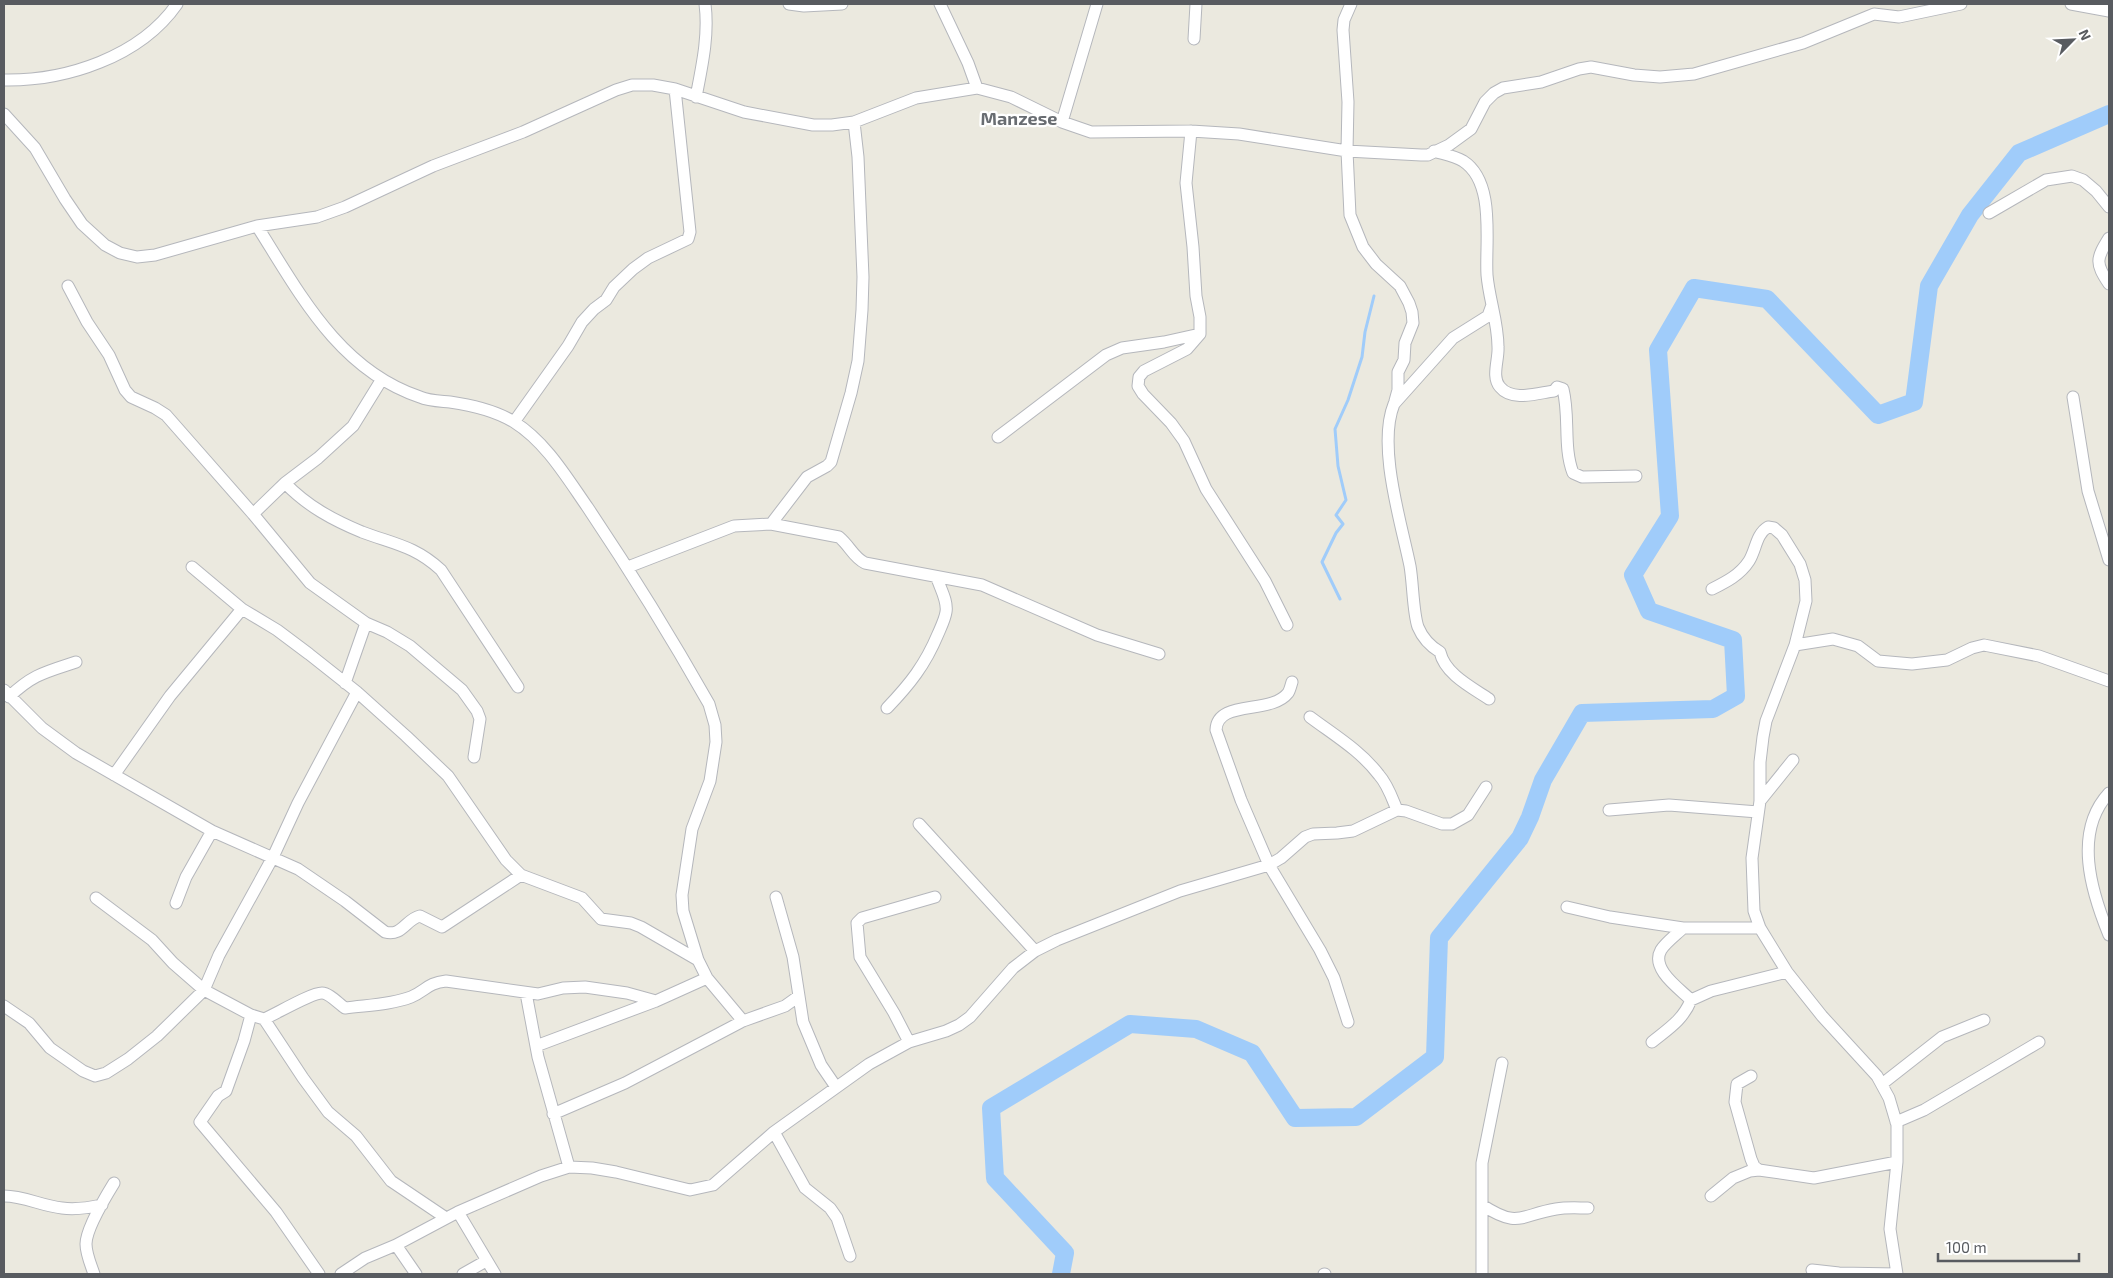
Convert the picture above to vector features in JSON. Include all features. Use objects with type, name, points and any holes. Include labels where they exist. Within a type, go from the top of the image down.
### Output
[{"type":"street","points":[[4,80],[45,78],[69,73],[111,57],[158,26],[177,4]]},
{"type":"street","points":[[696,97],[705,50],[707,19],[705,4]]},
{"type":"street","points":[[789,4],[804,6],[842,4]]},
{"type":"street","points":[[940,4],[968,63],[977,88]]},
{"type":"street","points":[[1062,122],[1097,4]]},
{"type":"street","points":[[1194,39],[1196,4]]},
{"type":"street","points":[[1351,4],[1344,20],[1343,30],[1348,102],[1347,151],[1350,215],[1363,247],[1376,264],[1405,294],[1412,312],[1413,324],[1405,343],[1404,360],[1398,372],[1398,390],[1391,412],[1389,451],[1392,479],[1410,566],[1418,626],[1429,646],[1440,652],[1442,663],[1461,680],[1489,700]]},
{"type":"street","points":[[4,114],[35,148],[82,224],[105,245],[120,253],[137,257],[154,256],[257,226],[317,217],[345,207],[433,166],[497,143],[616,90],[632,86],[653,85],[675,89],[744,112],[813,125],[854,122],[916,98],[977,88],[1011,97],[1062,122],[1091,132],[1191,131],[1239,134],[1347,151],[1421,155],[1449,145],[1470,129],[1485,102],[1494,93],[1504,88],[1541,82],[1579,69],[1591,67],[1634,75],[1660,77],[1694,74],[1803,43],[1874,14],[1899,17],[1961,4]]},
{"type":"street","points":[[2071,4],[2109,11]]},
{"type":"street","points":[[514,422],[568,346],[582,322],[594,309],[606,300],[614,288],[633,269],[648,258],[688,239],[690,232],[675,89]]},
{"type":"street","points":[[770,524],[807,478],[831,462],[851,393],[858,361],[863,277],[858,156],[854,122]]},
{"type":"street","points":[[1191,131],[1186,183],[1200,334],[1187,349],[1144,371],[1139,377],[1138,386],[1143,394],[1171,423],[1184,441],[1206,489],[1265,581],[1287,625]]},
{"type":"street","points":[[1434,151],[1463,161],[1476,174],[1481,186],[1487,215],[1487,278],[1497,329],[1496,381],[1499,387],[1514,396],[1554,391],[1556,387],[1563,389],[1566,401],[1569,461],[1573,473],[1582,477],[1636,476]]},
{"type":"street","points":[[1989,213],[2046,180],[2072,176],[2083,180],[2096,191],[2109,207]]},
{"type":"street","points":[[257,226],[319,321],[344,351],[364,369],[420,398],[456,403],[490,411],[514,422],[535,439],[559,467],[628,567],[704,696],[715,725],[716,742],[710,781],[692,829],[682,896],[683,911],[687,930],[707,978],[743,1020]]},
{"type":"street","points":[[2109,238],[2101,251],[2098,263],[2109,284]]},
{"type":"street","points":[[68,286],[87,322],[109,355],[125,390],[131,396],[166,415],[253,514],[310,583],[366,623],[387,632],[410,646],[465,694],[480,719],[474,757]]},
{"type":"street","points":[[1394,404],[1452,338],[1488,316],[1493,303]]},
{"type":"street","points":[[998,436],[1106,355],[1122,348],[1164,342],[1200,334]]},
{"type":"street","points":[[253,514],[285,483],[318,458],[353,426],[382,379]]},
{"type":"street","points":[[2072,397],[2088,492],[2109,560]]},
{"type":"street","points":[[285,483],[300,499],[330,517],[363,532],[414,549],[427,557],[441,570],[518,688]]},
{"type":"street","points":[[628,567],[734,526],[770,524],[839,537],[846,543],[857,559],[865,563],[982,585],[1097,635],[1159,654]]},
{"type":"street","points":[[1712,589],[1732,579],[1742,570],[1750,560],[1759,536],[1768,527],[1774,528],[1782,535],[1795,553],[1804,580],[1806,601],[1795,645],[1766,721],[1760,762],[1759,806],[1752,858],[1754,911],[1760,928],[1787,972],[1822,1016],[1882,1084],[1889,1098],[1896,1122],[1897,1162],[1890,1229],[1897,1274],[1839,1273],[1812,1270]]},
{"type":"street","points":[[192,567],[242,609],[277,630],[357,692],[448,776],[506,860],[521,875],[582,898],[600,919],[631,923],[641,927],[698,960]]},
{"type":"street","points":[[887,708],[922,668],[940,629],[946,611],[945,601],[937,578]]},
{"type":"street","points":[[114,775],[170,696],[242,609]]},
{"type":"street","points":[[344,683],[366,623]]},
{"type":"street","points":[[1795,645],[1833,639],[1858,646],[1878,661],[1912,664],[1947,660],[1972,648],[1984,645],[2038,656],[2109,681]]},
{"type":"street","points":[[76,662],[38,674],[6,693],[42,728],[76,753],[212,831],[273,857],[298,870],[345,901],[385,932],[392,934],[400,931],[412,920],[420,916],[442,927],[521,875]]},
{"type":"street","points":[[1292,682],[1288,693],[1281,698],[1264,706],[1231,711],[1221,716],[1217,722],[1216,730],[1241,800],[1268,866],[1320,950],[1334,978],[1348,1022]]},
{"type":"street","points":[[4,1006],[29,1024],[50,1048],[83,1071],[95,1076],[106,1073],[128,1059],[157,1036],[204,990],[219,955],[273,857],[298,803],[357,692]]},
{"type":"street","points":[[1310,717],[1354,749],[1379,774],[1388,788],[1396,810]]},
{"type":"street","points":[[1759,806],[1793,760]]},
{"type":"street","points":[[341,1274],[365,1258],[396,1245],[458,1212],[540,1176],[569,1167],[592,1168],[690,1190],[701,1190],[713,1186],[774,1132],[869,1064],[909,1042],[960,1025],[970,1017],[1013,968],[1035,951],[1057,940],[1180,891],[1268,866],[1281,858],[1305,837],[1313,834],[1337,834],[1353,831],[1396,810],[1406,811],[1442,824],[1452,824],[1468,815],[1486,787]]},
{"type":"street","points":[[2109,793],[2102,800],[2093,818],[2088,841],[2091,878],[2109,935]]},
{"type":"street","points":[[1609,810],[1669,804],[1759,806]]},
{"type":"street","points":[[919,824],[1035,951]]},
{"type":"street","points":[[176,903],[186,877],[212,831]]},
{"type":"street","points":[[776,897],[793,957],[803,1022],[821,1065],[836,1087]]},
{"type":"street","points":[[909,1042],[860,957],[858,923],[862,918],[935,897]]},
{"type":"street","points":[[96,898],[152,940],[173,963],[204,990],[251,1015],[264,1019],[328,1112],[356,1136],[390,1181],[446,1218]]},
{"type":"street","points":[[1566,907],[1683,928],[1760,928]]},
{"type":"street","points":[[1683,928],[1661,950],[1658,960],[1661,969],[1691,1000]]},
{"type":"street","points":[[1652,1042],[1679,1021],[1686,1013],[1691,1000],[1711,991],[1787,972]]},
{"type":"street","points":[[536,1046],[656,1001],[707,978]]},
{"type":"street","points":[[264,1019],[322,993],[345,1008],[402,1000],[435,982],[526,994],[538,994],[563,988],[585,987],[627,993],[656,1001]]},
{"type":"street","points":[[526,994],[536,1046],[569,1167]]},
{"type":"street","points":[[553,1114],[625,1083],[743,1020],[785,1006],[799,996]]},
{"type":"street","points":[[251,1015],[226,1092],[218,1096],[200,1122],[281,1219],[319,1274]]},
{"type":"street","points":[[1882,1084],[1942,1038],[1984,1020]]},
{"type":"street","points":[[1896,1122],[1924,1110],[2039,1042]]},
{"type":"street","points":[[1482,1274],[1482,1163],[1502,1063]]},
{"type":"street","points":[[1751,1076],[1737,1084],[1735,1102],[1751,1159],[1754,1166],[1759,1170]]},
{"type":"street","points":[[774,1132],[805,1188],[830,1208],[837,1218],[850,1256]]},
{"type":"street","points":[[1711,1196],[1733,1178],[1750,1171],[1759,1170],[1814,1178],[1897,1162]]},
{"type":"street","points":[[94,1274],[86,1243],[102,1205],[114,1183]]},
{"type":"street","points":[[4,1196],[30,1199],[60,1208],[79,1209],[102,1205]]},
{"type":"street","points":[[1482,1205],[1498,1216],[1518,1220],[1557,1209],[1588,1208]]},
{"type":"street","points":[[458,1212],[495,1274]]},
{"type":"street","points":[[396,1245],[416,1274]]},
{"type":"street","points":[[463,1274],[486,1261]]},
{"type":"waterway","points":[[1061,1274],[1065,1253],[995,1178],[991,1108],[1130,1024],[1196,1029],[1252,1053],[1295,1118],[1356,1117],[1435,1057],[1439,938],[1520,838],[1530,817],[1543,780],[1582,713],[1713,709],[1736,696],[1733,640],[1649,611],[1633,575],[1670,516],[1658,350],[1694,288],[1767,299],[1878,415],[1914,402],[1929,286],[1970,215],[2019,153],[2109,114]]},
{"type":"waterway","points":[[1340,599],[1322,562],[1336,533],[1343,524],[1336,515],[1346,500],[1338,466],[1335,429],[1348,400],[1362,357],[1365,332],[1374,296]]},
{"type":"district","name":"Manzese","points":[[1019,118]]}]
